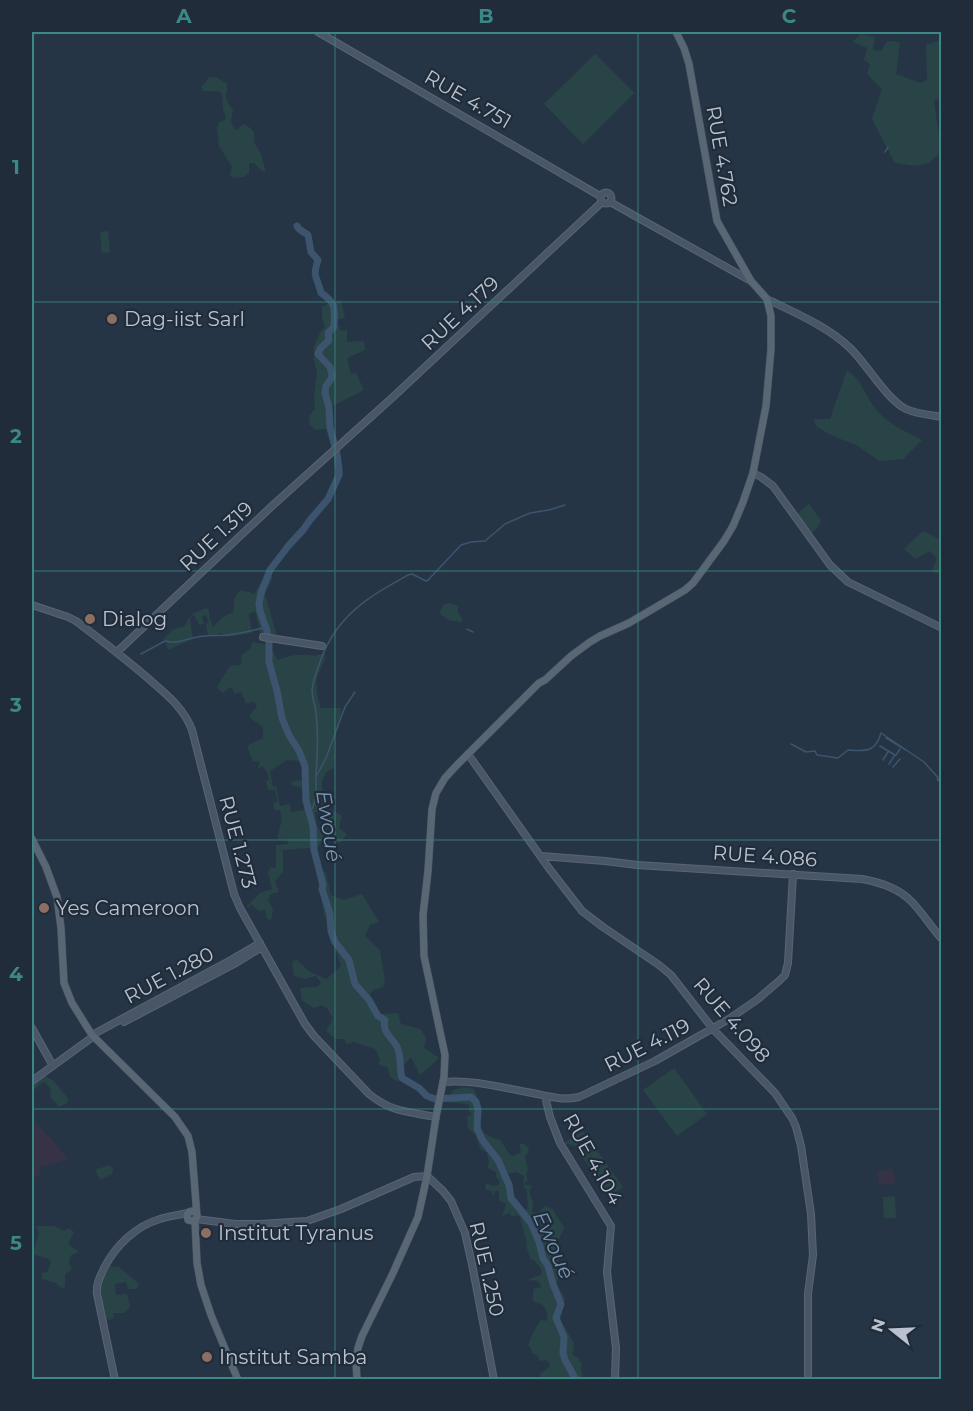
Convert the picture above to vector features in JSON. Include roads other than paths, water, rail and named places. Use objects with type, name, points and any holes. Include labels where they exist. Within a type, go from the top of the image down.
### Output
[{"type":"main road","name":"RUE 4.762","points":[[676,32],[689,64],[717,221],[751,281],[767,299]]},
{"type":"main road","points":[[357,1380],[356,1361],[362,1336],[418,1217],[443,1082],[445,1055],[424,957],[423,915],[433,803],[437,791],[445,778],[539,683],[545,681],[571,656],[600,636],[685,590],[711,559],[729,532],[753,473],[766,406],[771,349],[771,316],[767,299]]},
{"type":"main road","points":[[32,840],[46,867],[57,897],[63,974],[72,1003],[94,1036],[175,1117],[188,1136],[192,1152],[195,1198],[192,1217],[201,1286],[238,1380]]},
{"type":"street","name":"RUE 4.751","points":[[318,32],[601,199]]},
{"type":"street","points":[[610,202],[611,198],[608,193],[603,193],[601,199],[606,204],[610,202],[751,281]]},
{"type":"street","name":"RUE 4.179","points":[[339,445],[393,397],[601,199]]},
{"type":"street","points":[[767,299],[832,333],[850,348],[900,405],[918,413],[942,417]]},
{"type":"street","name":"RUE 1.319","points":[[117,652],[339,445]]},
{"type":"street","points":[[753,473],[773,486],[830,565],[848,582],[942,628]]},
{"type":"street","name":"RUE 1.273","points":[[32,605],[76,621],[117,652],[171,699],[189,720],[231,886],[240,908],[305,1024],[378,1101],[403,1111],[436,1116]]},
{"type":"street","points":[[263,637],[322,646]]},
{"type":"street","name":"RUE 4.098","points":[[468,754],[582,911],[671,975],[713,1029],[781,1100],[788,1111],[796,1127],[806,1171],[811,1214],[813,1255],[808,1294],[808,1380]]},
{"type":"street","name":"RUE 4.086","points":[[541,856],[637,865],[862,879],[897,891],[911,901],[942,939]]},
{"type":"street","points":[[548,867],[563,859]]},
{"type":"street","name":"RUE 4.119","points":[[443,1082],[467,1082],[565,1099],[579,1097],[633,1072],[729,1020],[785,975],[788,963],[793,874]]},
{"type":"street","name":"RUE 1.280","points":[[33,1078],[94,1036],[234,964],[261,945]]},
{"type":"street","points":[[32,1028],[53,1066]]},
{"type":"street","name":"RUE 4.104","points":[[545,1096],[560,1143],[611,1226],[607,1272],[616,1348],[615,1380]]},
{"type":"street","points":[[115,1380],[97,1290],[99,1278],[113,1251],[145,1225],[174,1216],[235,1224],[307,1221],[341,1209],[414,1177],[427,1176]]},
{"type":"street","name":"RUE 1.250","points":[[427,1176],[447,1196],[465,1233],[494,1380]]},
{"type":"waterway","points":[[885,152],[888,147]]},
{"type":"waterway","name":"Ewoué","points":[[297,226],[308,235],[311,252],[318,260],[315,274],[321,293],[333,304],[334,308],[334,327],[328,333],[329,340],[318,354],[330,367],[332,374],[325,393],[339,475],[328,499],[270,570],[259,604],[267,631],[269,662],[282,718],[305,766],[306,801],[313,826],[314,850],[322,889],[330,914],[331,931],[335,942],[349,960],[355,984],[369,1000],[378,1016],[385,1020],[386,1030],[399,1053],[402,1078],[435,1099],[471,1097],[476,1102],[477,1129],[498,1160],[509,1185],[511,1198],[531,1223],[548,1266],[561,1304],[556,1318],[564,1337],[563,1353],[576,1380]]},
{"type":"waterway","points":[[310,812],[313,808],[316,788],[317,720],[312,693],[314,678],[328,643],[336,630],[356,608],[408,575],[412,574],[428,580],[461,545],[485,541],[505,524],[530,513],[565,505]]},
{"type":"waterway","points":[[141,654],[165,641],[176,642],[265,628]]},
{"type":"waterway","points":[[467,629],[473,632]]},
{"type":"waterway","points":[[317,775],[326,758],[345,707],[355,692]]},
{"type":"waterway","points":[[791,744],[806,752],[815,751],[817,755],[838,758],[848,750],[865,750],[873,747],[881,733],[924,762],[942,782]]},
{"type":"waterway","points":[[886,738],[906,750]]},
{"type":"waterway","points":[[880,746],[895,755],[889,764]]},
{"type":"waterway","points":[[896,755],[900,749]]},
{"type":"waterway","points":[[883,760],[888,752]]},
{"type":"waterway","points":[[893,767],[900,759]]},
{"type":"waterway","points":[[937,779],[942,784]]},
{"type":"place","name":"Dag-iist Sarl","points":[[112,319]]},
{"type":"place","name":"Dialog","points":[[90,619]]},
{"type":"place","name":"Yes Cameroon","points":[[44,908]]},
{"type":"place","name":"Institut Tyranus","points":[[206,1233]]},
{"type":"place","name":"Institut Samba","points":[[207,1357]]}]
